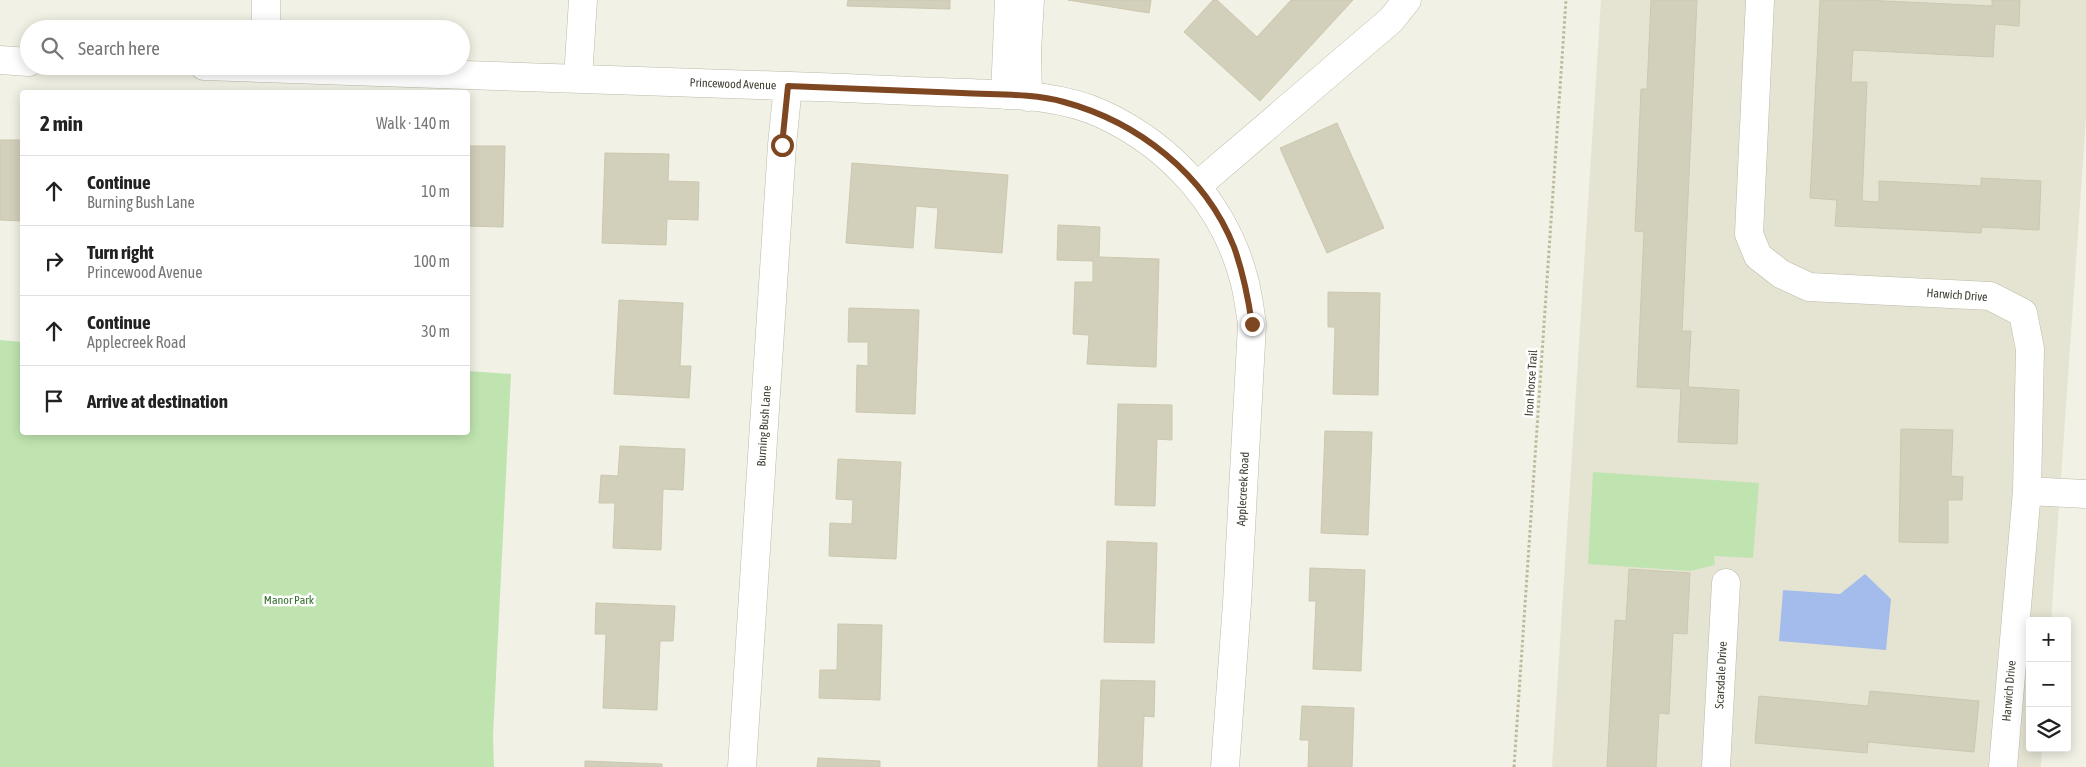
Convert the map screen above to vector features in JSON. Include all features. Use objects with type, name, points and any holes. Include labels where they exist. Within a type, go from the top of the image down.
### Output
[{"type":"street","points":[[266,0],[266,20]]},
{"type":"street","points":[[578,78],[582,0]]},
{"type":"street","points":[[1009,0],[1017,96]]},
{"type":"street","points":[[1017,96],[1027,51],[1030,0]]},
{"type":"street","points":[[1197,186],[1391,20],[1406,0]]},
{"type":"street","name":"Harwich Drive","points":[[1760,0],[1749,234],[1758,256],[1781,274],[1809,288],[1990,296],[2023,313],[2030,349],[2027,491],[2003,767]]},
{"type":"street","points":[[0,60],[20,61]]},
{"type":"street","name":"Princewood Avenue","points":[[470,74],[1017,96],[1062,101],[1100,113],[1126,127],[1172,159],[1197,186],[1219,216]]},
{"type":"street","name":"Burning Bush Lane","points":[[742,767],[782,145],[788,86]]},
{"type":"street","name":"Applecreek Road","points":[[1219,216],[1233,246],[1246,284],[1252,324],[1238,593],[1225,767]]},
{"type":"street","points":[[2027,491],[2086,494]]},
{"type":"street","name":"Scarsdale Drive","points":[[1716,767],[1726,583]]},
{"type":"path","name":"Iron Horse Trail","points":[[1514,767],[1566,0]]},
{"type":"shaded area","points":[[1601,0],[2086,0],[2086,118],[2051,617],[2026,617],[2026,752],[2042,752],[2041,767],[1552,767]]},
{"type":"green space","name":"Manor Park","points":[[0,340],[20,342],[20,435],[470,435],[470,371],[511,374],[493,736],[494,767],[0,767]]},
{"type":"green space","points":[[1593,472],[1759,483],[1753,558],[1714,556],[1715,565],[1690,571],[1588,564]]},
{"type":"water","points":[[1865,574],[1891,599],[1886,650],[1779,641],[1783,590],[1840,594]]},
{"type":"building","points":[[848,0],[950,0],[950,9],[847,6]]},
{"type":"building","points":[[1068,0],[1151,0],[1149,13]]},
{"type":"building","points":[[1213,0],[1217,0],[1257,37],[1291,0],[1353,0],[1260,101],[1184,32]]},
{"type":"building","points":[[1651,0],[1697,0],[1682,331],[1691,331],[1688,387],[1739,390],[1737,444],[1678,442],[1681,389],[1637,387],[1644,232],[1635,231],[1641,89],[1647,89]]},
{"type":"building","points":[[1820,0],[1992,6],[1992,0],[2020,0],[2019,26],[1995,24],[1993,57],[1853,50],[1851,82],[1867,82],[1862,201],[1879,202],[1879,181],[1981,186],[1981,178],[2041,181],[2039,230],[1982,227],[1981,233],[1835,226],[1837,200],[1810,198]]},
{"type":"building","points":[[1337,123],[1384,228],[1327,253],[1280,148]]},
{"type":"building","points":[[0,140],[20,140],[20,221],[0,220]]},
{"type":"building","points":[[470,146],[505,146],[503,227],[470,226]]},
{"type":"building","points":[[605,153],[669,154],[668,181],[699,182],[698,220],[667,219],[666,245],[602,243]]},
{"type":"building","points":[[852,163],[1008,175],[1002,253],[935,248],[938,208],[916,206],[913,248],[846,243]]},
{"type":"building","points":[[1058,225],[1100,227],[1099,257],[1159,259],[1156,367],[1087,364],[1089,335],[1073,334],[1075,282],[1093,282],[1093,261],[1057,260]]},
{"type":"building","points":[[1328,292],[1380,293],[1378,395],[1333,394],[1335,327],[1328,327]]},
{"type":"building","points":[[619,300],[683,303],[680,366],[691,366],[689,398],[614,394]]},
{"type":"building","points":[[849,308],[919,310],[915,414],[856,412],[857,365],[868,366],[868,342],[848,342]]},
{"type":"building","points":[[1118,404],[1172,405],[1172,440],[1157,439],[1155,506],[1115,505]]},
{"type":"building","points":[[1901,429],[1953,430],[1951,476],[1963,477],[1962,500],[1948,500],[1948,543],[1899,542]]},
{"type":"building","points":[[1325,431],[1372,432],[1368,535],[1321,533]]},
{"type":"building","points":[[620,446],[685,449],[683,490],[663,489],[661,550],[613,548],[615,503],[599,503],[601,475],[618,476]]},
{"type":"building","points":[[838,459],[901,462],[896,559],[829,556],[830,523],[852,524],[853,500],[836,499]]},
{"type":"building","points":[[1107,541],[1157,543],[1154,643],[1104,642]]},
{"type":"building","points":[[1310,568],[1365,570],[1361,671],[1313,669],[1316,601],[1309,601]]},
{"type":"building","points":[[1629,569],[1690,573],[1687,634],[1673,633],[1669,714],[1659,713],[1656,767],[1607,767],[1615,620],[1626,621]]},
{"type":"building","points":[[596,603],[675,606],[673,641],[660,641],[657,710],[603,708],[606,634],[595,634]]},
{"type":"building","points":[[838,624],[882,625],[880,700],[819,698],[820,670],[837,670]]},
{"type":"building","points":[[1101,680],[1155,681],[1154,717],[1144,716],[1142,767],[1098,767]]},
{"type":"building","points":[[1870,691],[1979,701],[1974,752],[1868,742],[1867,753],[1755,743],[1759,696],[1868,706]]},
{"type":"building","points":[[1302,706],[1354,708],[1352,767],[1308,767],[1309,740],[1300,740]]},
{"type":"building","points":[[818,758],[880,761],[880,767],[817,767]]},
{"type":"building","points":[[585,761],[662,764],[662,767],[585,767]]},
{"type":"route","points":[[782,145],[788,86],[1023,96],[1062,101],[1100,113],[1134,131],[1172,159],[1197,186],[1219,216],[1233,246],[1246,284],[1252,324]]}]
